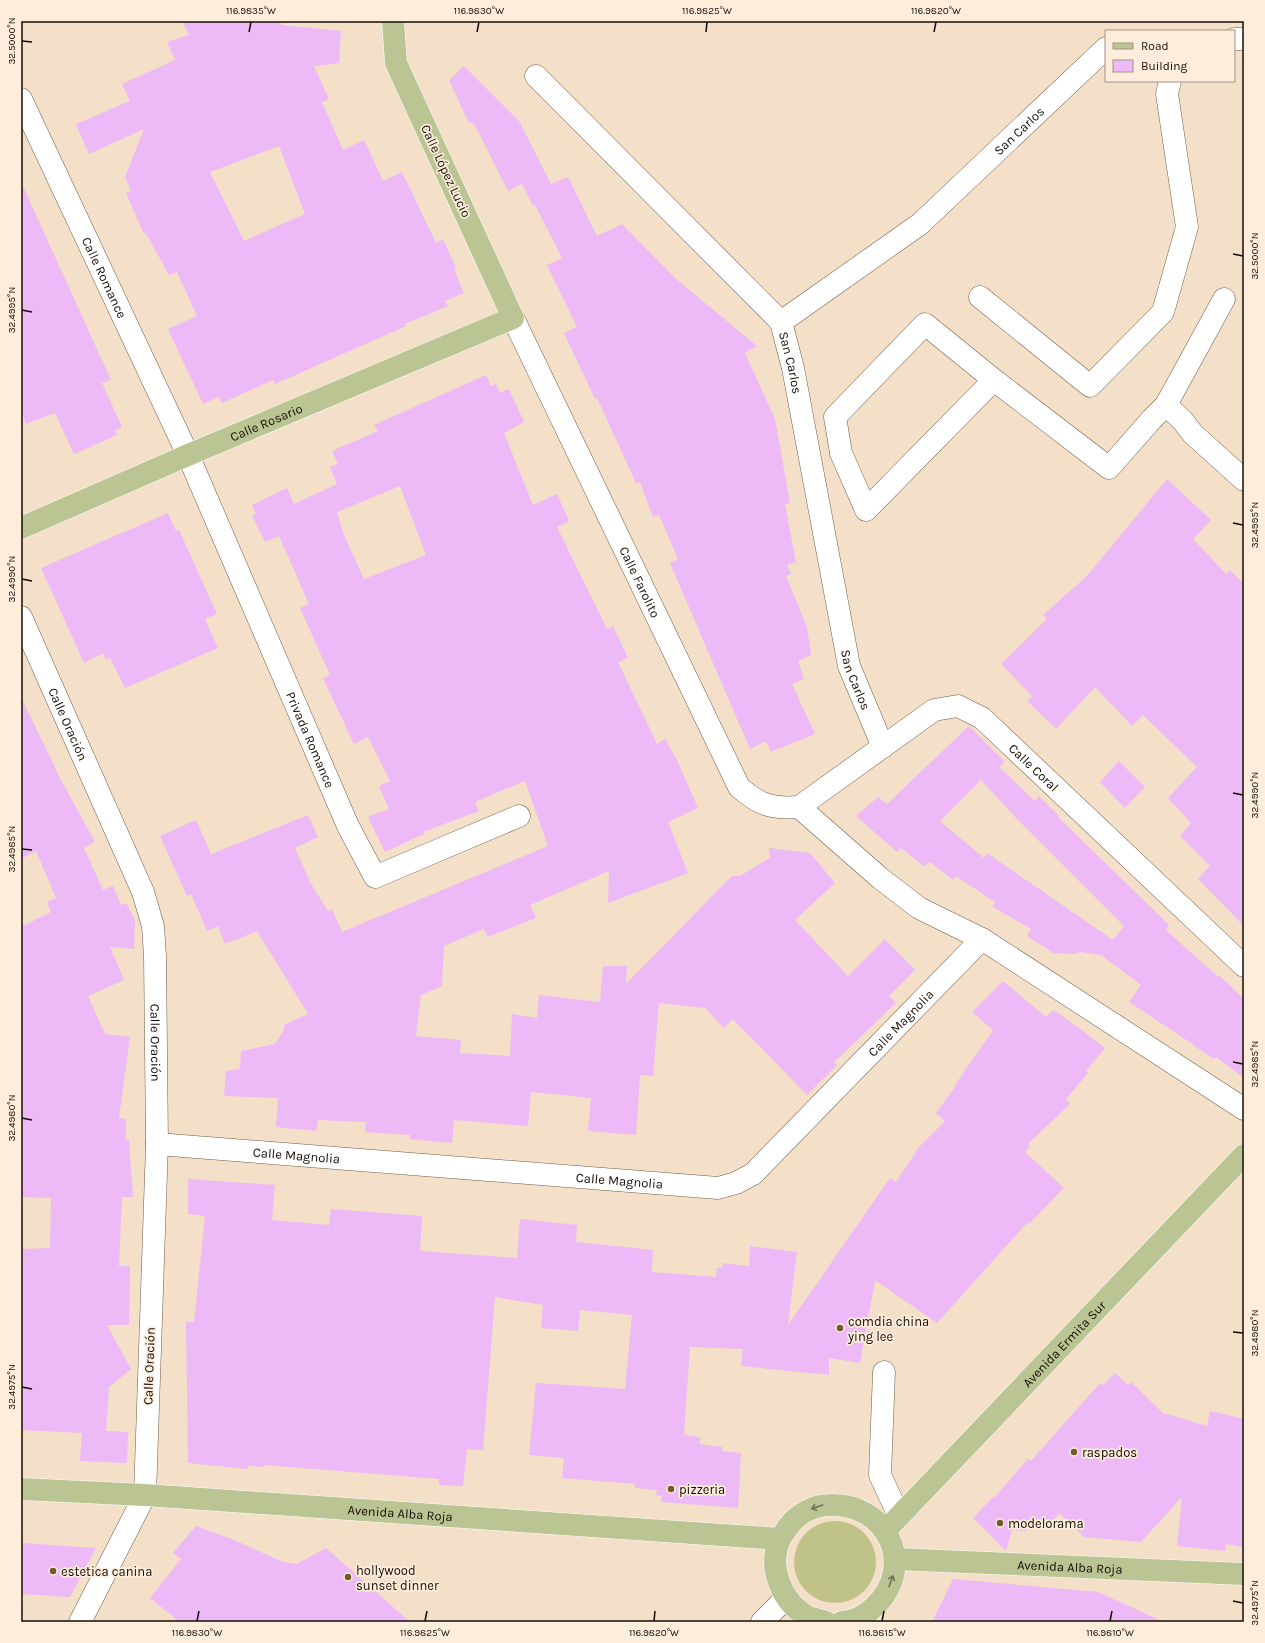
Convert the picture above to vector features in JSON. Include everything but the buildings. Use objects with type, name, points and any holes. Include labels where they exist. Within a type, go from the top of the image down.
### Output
[{"type":"main road","name":"Calle López Lucio","points":[[393,21],[396,63],[513,318]]},
{"type":"main road","name":"Calle Rosario","points":[[21,528],[513,318]]},
{"type":"main road","name":"Avenida Ermita Sur","points":[[892,1524],[1244,1155]]},
{"type":"main road","name":"Avenida Alba Roja","points":[[21,1489],[145,1495],[780,1539]]},
{"type":"main road","points":[[826,1622],[810,1617],[794,1607],[786,1598],[776,1575],[775,1557],[780,1539],[790,1524],[805,1512],[822,1505],[841,1504],[861,1510],[878,1522],[892,1524],[889,1539],[895,1559],[893,1579],[884,1598],[869,1612],[848,1622]]},
{"type":"main road","name":"Avenida Alba Roja","points":[[895,1559],[1244,1574]]},
{"type":"street","name":"San Carlos","points":[[883,747],[848,666],[793,368],[781,322],[920,224],[1105,49]]},
{"type":"street","points":[[536,76],[781,322]]},
{"type":"street","points":[[980,297],[1090,386],[1163,312],[1187,227],[1167,94],[1170,82]]},
{"type":"street","name":"Calle Romance","points":[[21,99],[188,456]]},
{"type":"street","points":[[994,380],[866,510],[841,453],[835,417],[925,324],[994,380],[1110,468],[1166,405],[1224,299]]},
{"type":"street","name":"Calle Farolito","points":[[513,318],[739,787],[753,799],[770,806],[785,808],[799,807]]},
{"type":"street","points":[[1166,405],[1183,421],[1193,434],[1244,480]]},
{"type":"street","name":"Privada Romance","points":[[188,456],[348,826],[375,878],[519,816]]},
{"type":"street","name":"Calle Oración","points":[[21,617],[143,892],[153,926],[155,956],[157,1144],[145,1495]]},
{"type":"street","name":"Calle Coral","points":[[799,807],[934,710],[958,706],[982,718],[1244,966]]},
{"type":"street","points":[[799,807],[880,878],[919,908],[982,939],[1244,1109]]},
{"type":"street","name":"Calle Magnolia","points":[[157,1144],[718,1188],[736,1183],[753,1174],[982,939]]},
{"type":"street","points":[[884,1372],[880,1475],[892,1524]]},
{"type":"street","points":[[80,1622],[145,1495]]},
{"type":"street","points":[[762,1622],[786,1598]]},
{"type":"green space","points":[[835,1521],[851,1524],[864,1533],[873,1546],[876,1562],[873,1578],[864,1591],[851,1600],[835,1603],[819,1600],[806,1591],[797,1578],[794,1562],[797,1546],[806,1533],[819,1524]]},
{"type":"place","name":"comdia china ying lee","points":[[840,1328]]},
{"type":"place","name":"raspados","points":[[1074,1452]]},
{"type":"place","name":"pizzeria","points":[[671,1489]]},
{"type":"place","name":"modelorama","points":[[1000,1523]]},
{"type":"place","name":"estetica canina","points":[[53,1571]]},
{"type":"place","name":"hollywood sunset dinner","points":[[348,1577]]}]
